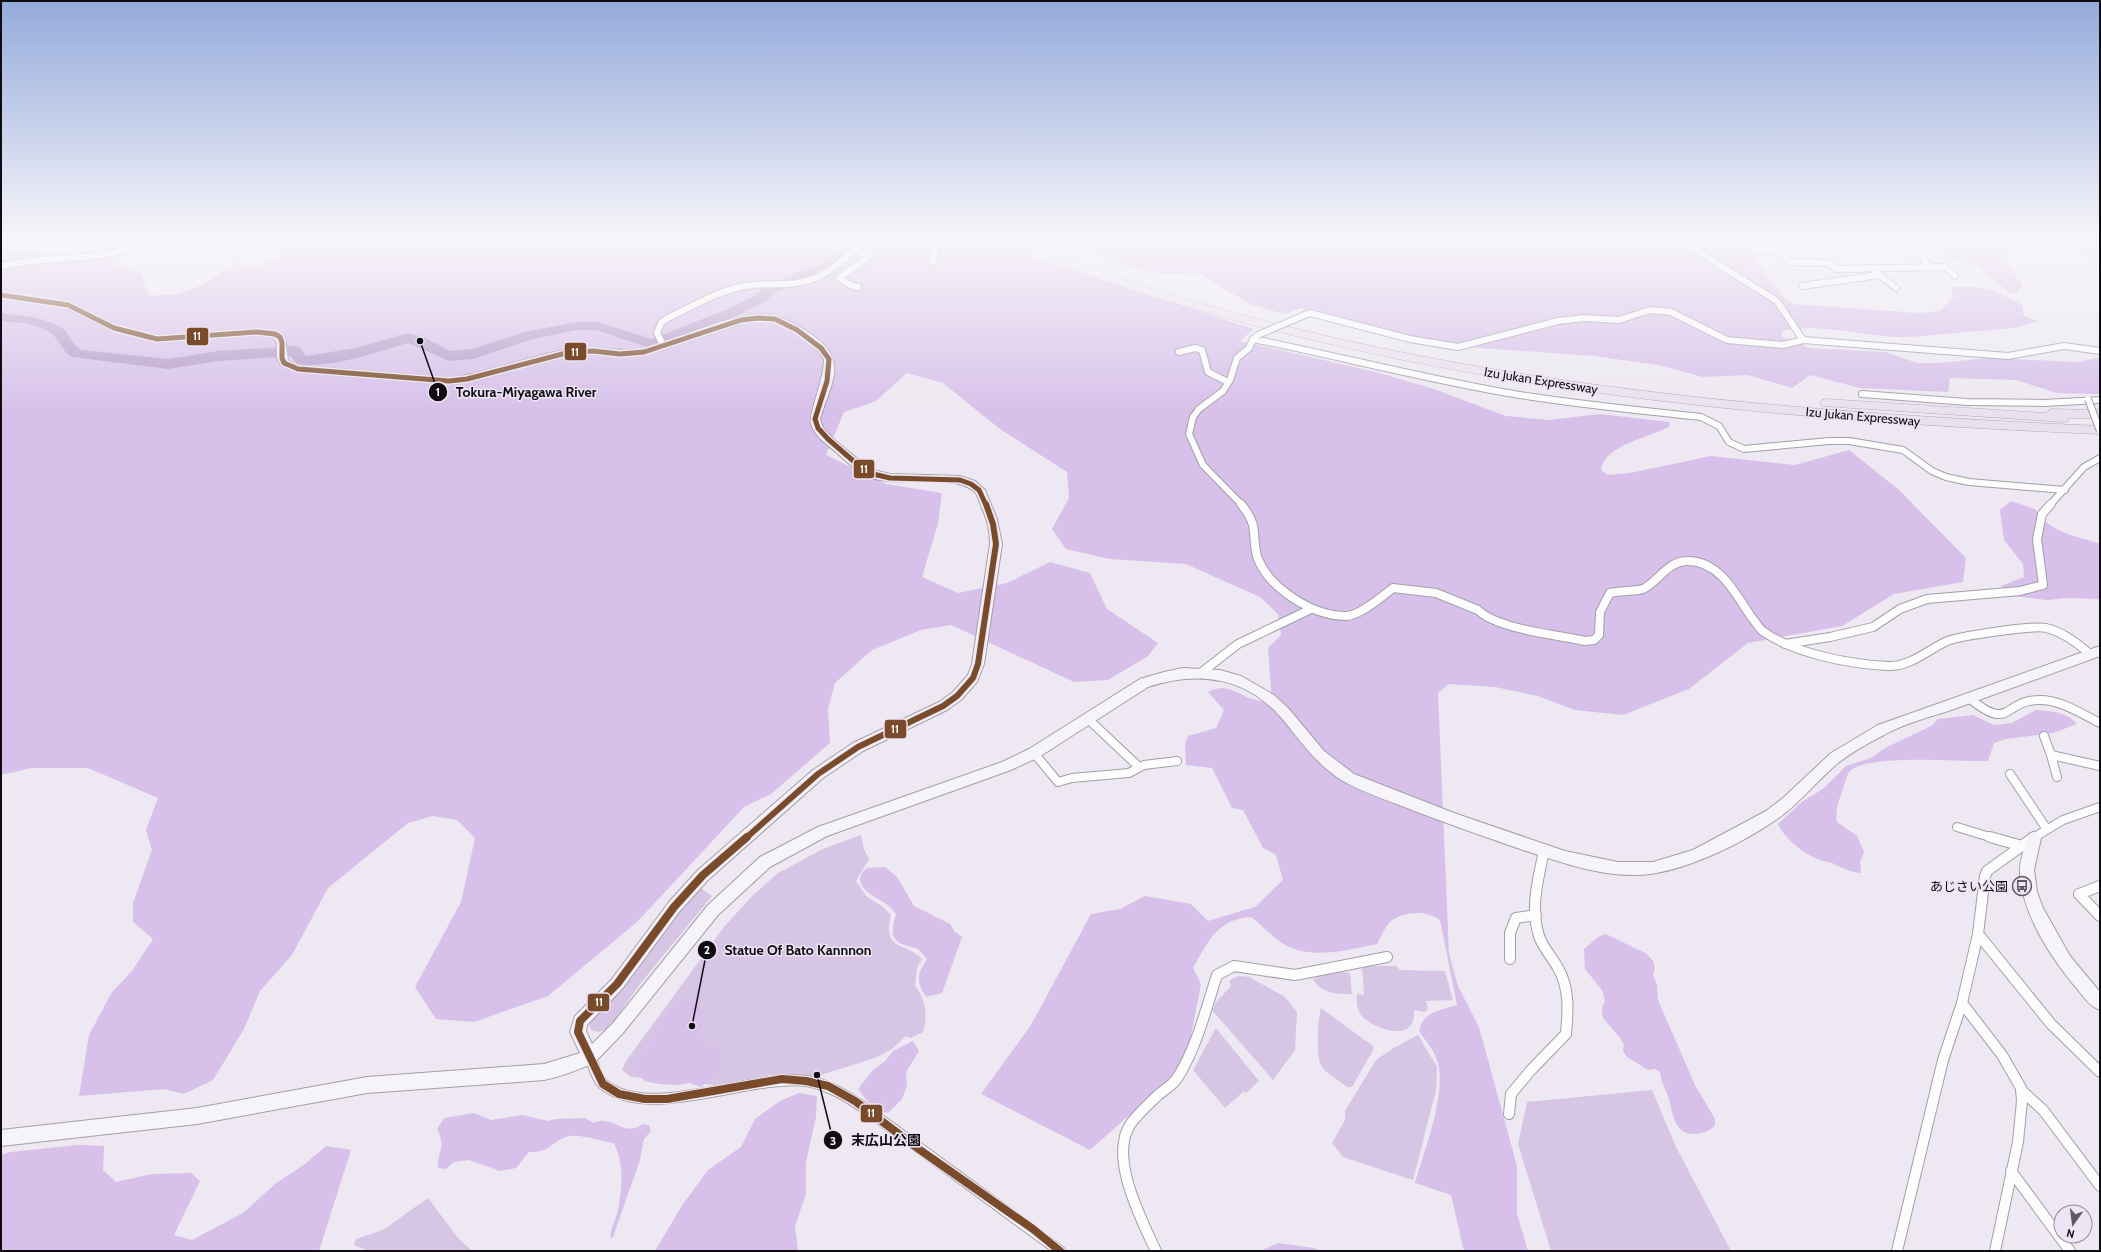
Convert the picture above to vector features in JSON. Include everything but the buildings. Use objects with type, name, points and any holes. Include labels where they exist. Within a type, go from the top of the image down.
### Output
[{"type":"highway","name":"Izu Jukan Expressway","points":[[1165,296],[1302,334],[1392,354],[1546,381],[1634,393],[1860,417],[2100,430]]},
{"type":"highway","name":"Izu Jukan Expressway","points":[[1188,296],[1304,327],[1394,347],[1546,373],[1750,397],[1854,406],[2100,420]]},
{"type":"highway","points":[[1854,406],[1960,408],[2100,414]]},
{"type":"highway","points":[[1932,422],[2100,438]]},
{"type":"street","points":[[11,296],[68,305],[114,328],[157,338],[242,333],[275,334],[280,337],[282,342],[282,358],[284,363],[291,367],[311,371],[450,381],[467,379],[570,352],[593,351],[631,354],[664,346],[748,319],[766,317],[784,322],[824,351],[828,358],[828,377],[815,419],[816,426],[821,434],[857,465],[878,476],[911,479],[957,479],[974,485],[980,490],[996,532],[995,557],[978,664],[973,678],[966,688],[943,706],[858,747],[818,774],[703,875],[674,907],[617,984],[580,1021],[578,1032],[603,1084],[619,1094],[645,1099],[668,1099],[782,1079],[806,1081],[828,1086],[855,1101],[920,1150],[1027,1225],[1060,1251]]},
{"type":"street","points":[[664,346],[657,332],[661,323],[666,319],[718,296]]},
{"type":"street","points":[[1770,296],[1777,301],[1803,340]]},
{"type":"street","points":[[2095,652],[2055,629],[2044,627],[1971,635],[1947,642],[1903,665],[1888,666],[1830,658],[1784,644],[1762,631],[1720,573],[1706,564],[1687,561],[1671,565],[1652,583],[1641,590],[1623,590],[1610,593],[1600,612],[1599,635],[1594,640],[1585,641],[1507,625],[1483,615],[1478,610],[1436,593],[1414,590],[1393,588],[1373,604],[1347,616],[1312,609],[1278,587],[1265,573],[1257,557],[1253,524],[1247,512],[1238,499],[1212,476],[1203,465],[1192,444],[1189,434],[1193,417],[1199,409],[1222,391],[1228,382],[1237,358],[1243,351],[1249,348],[1256,337],[1307,314],[1410,340],[1458,347],[1558,321],[1584,318],[1619,320],[1650,310],[1671,312],[1727,340],[1783,345],[1803,340],[2008,356],[2044,351],[2064,346],[2100,351]]},
{"type":"street","points":[[1256,337],[1366,365],[1508,393],[1564,402],[1701,417],[1712,421],[1719,426],[1728,442],[1744,449],[1759,449],[1829,441],[1849,442],[1903,450],[1932,471],[1946,477],[1969,482],[2065,490]]},
{"type":"street","points":[[1179,352],[1195,348],[1202,350],[1208,372],[1228,382]]},
{"type":"street","points":[[1862,394],[1967,402],[2044,403],[2100,400]]},
{"type":"street","points":[[2088,400],[2100,430]]},
{"type":"street","points":[[1784,644],[1830,637],[1873,627],[1900,609],[1927,599],[2020,590],[2043,585],[2037,539],[2042,514],[2084,467],[2100,458]]},
{"type":"street","points":[[1202,672],[1238,644],[1312,609]]},
{"type":"street","points":[[1,1138],[90,1126],[197,1116],[297,1099],[367,1084],[544,1072],[562,1068],[590,1057],[618,1028],[718,904],[765,862],[823,831],[1006,766],[1034,753],[1069,732],[1088,718],[1152,680],[1180,673],[1202,672],[1226,675],[1259,691],[1286,714],[1314,750],[1329,764],[1349,778],[1477,828],[1544,851],[1593,865],[1652,868],[1673,864],[1704,851],[1772,814],[1837,757],[1858,742],[1883,729],[2095,652]]},
{"type":"street","points":[[1969,698],[1991,714],[2000,715],[2027,702],[2040,700],[2069,708],[2100,723]]},
{"type":"street","points":[[1088,718],[1139,767]]},
{"type":"street","points":[[2044,736],[2057,777]]},
{"type":"street","points":[[1034,753],[1058,782],[1072,778],[1128,773],[1144,765],[1177,761]]},
{"type":"street","points":[[2051,755],[2100,766]]},
{"type":"street","points":[[2010,774],[2046,828]]},
{"type":"street","points":[[1896,1251],[1943,1060],[1962,1003],[1978,934],[1985,876],[1987,871],[2046,828],[2063,820],[2100,807]]},
{"type":"street","points":[[1957,827],[2028,842]]},
{"type":"street","points":[[2028,842],[2027,873],[2040,921],[2063,958],[2100,1003]]},
{"type":"street","points":[[1509,1114],[1511,1094],[1531,1070],[1566,1034],[1568,1002],[1563,978],[1540,937],[1536,915],[1534,896],[1544,851]]},
{"type":"street","points":[[2100,886],[2079,894],[2100,916]]},
{"type":"street","points":[[1510,959],[1512,924],[1516,918],[1536,915]]},
{"type":"street","points":[[1978,934],[2066,1039],[2100,1072]]},
{"type":"street","points":[[1156,1251],[1138,1214],[1131,1195],[1122,1147],[1124,1135],[1132,1122],[1178,1079],[1194,1045],[1217,975],[1234,966],[1294,975],[1387,957]]},
{"type":"street","points":[[1962,1003],[2012,1071],[2021,1090],[2043,1110],[2100,1186]]},
{"type":"street","points":[[1995,1251],[2022,1114],[2021,1090]]},
{"type":"street","points":[[1,1143],[27,1135]]},
{"type":"street","points":[[2011,1171],[2070,1251]]},
{"type":"shaded area","points":[[1,296],[1153,296],[1254,329],[1240,341],[1376,372],[1434,389],[1506,416],[1549,420],[1600,414],[1669,422],[1670,426],[1619,448],[1610,454],[1604,461],[1601,470],[1608,475],[1630,473],[1711,456],[1795,465],[1849,450],[1899,490],[1966,558],[1963,582],[1894,594],[1842,626],[1748,643],[1689,689],[1623,715],[1575,710],[1538,696],[1495,687],[1449,684],[1438,693],[1449,954],[1458,986],[1479,1027],[1517,1166],[1517,1214],[1528,1251],[1464,1251],[1451,1195],[1415,1183],[1434,1121],[1440,1073],[1436,1056],[1419,1031],[1421,1024],[1428,1016],[1457,1005],[1440,920],[1422,913],[1408,914],[1396,918],[1390,922],[1377,944],[1341,951],[1317,953],[1305,952],[1282,943],[1251,917],[1230,922],[1222,927],[1209,941],[1193,968],[1201,984],[1189,1046],[1177,1073],[1090,1150],[981,1094],[1031,1025],[1091,914],[1120,909],[1145,896],[1191,904],[1208,921],[1255,907],[1283,880],[1276,855],[1263,848],[1243,810],[1232,808],[1212,768],[1186,765],[1185,744],[1188,736],[1216,728],[1224,710],[1208,692],[1222,688],[1233,690],[1258,701],[1272,702],[1268,648],[1281,635],[1278,614],[1260,597],[1186,564],[1110,559],[1066,549],[1052,529],[1069,498],[1067,472],[1000,429],[943,383],[907,373],[876,401],[844,412],[826,455],[886,484],[942,493],[938,523],[922,577],[958,593],[1007,583],[1050,562],[1090,573],[1107,609],[1158,643],[1148,656],[1108,680],[1074,682],[951,625],[921,630],[872,650],[835,683],[828,709],[830,743],[771,794],[744,807],[637,922],[548,996],[474,1022],[436,1019],[415,987],[461,902],[475,838],[457,820],[433,816],[408,823],[328,888],[292,955],[260,991],[244,1029],[213,1080],[184,1094],[164,1089],[79,1096],[89,1035],[112,992],[132,971],[153,939],[133,922],[133,903],[152,850],[146,830],[158,798],[88,768],[31,768],[1,775]]},
{"type":"shaded area","points":[[1237,296],[1783,296],[1793,304],[1920,313],[1940,311],[1953,296],[2004,296],[2022,305],[2024,316],[2038,321],[2018,327],[1998,330],[1910,337],[1881,336],[1810,328],[1782,331],[1782,337],[1810,348],[1886,352],[1917,363],[1941,363],[1987,358],[2079,362],[2100,357],[2100,394],[2057,393],[2016,380],[1950,378],[1948,392],[1860,388],[1810,375],[1792,388],[1748,375],[1703,377],[1658,365],[1594,356],[1452,346],[1300,308],[1284,314],[1250,304]]},
{"type":"shaded area","points":[[2011,501],[2035,509],[2040,517],[2047,523],[2063,532],[2100,544],[2100,599],[2067,598],[2047,600],[2011,596],[2001,586],[2024,577],[2023,564],[2004,540],[2000,510]]},
{"type":"shaded area","points":[[2036,710],[2064,715],[2069,717],[2077,724],[2053,733],[2005,739],[1994,743],[1988,761],[1893,760],[1874,762],[1858,766],[1849,772],[1838,803],[1836,818],[1837,822],[1857,836],[1864,852],[1860,862],[1861,873],[1849,871],[1806,853],[1788,838],[1778,824],[1803,801],[1823,789],[1846,766],[1871,758],[1885,748],[1931,726],[1938,719],[1973,715],[1994,725],[2012,723]]},
{"type":"shaded area","points":[[861,835],[864,849],[869,859],[856,881],[866,896],[883,907],[891,915],[889,926],[892,940],[896,944],[915,953],[922,959],[917,968],[915,986],[924,1002],[926,1014],[923,1032],[911,1038],[906,1036],[892,1049],[875,1058],[811,1078],[771,1075],[714,1085],[631,1077],[622,1070],[626,1061],[724,927],[752,896],[778,873],[823,849]]},
{"type":"shaded area","points":[[885,867],[897,877],[914,906],[950,924],[955,932],[962,937],[942,993],[926,997],[919,982],[919,978],[921,969],[927,959],[918,949],[899,943],[893,936],[893,925],[896,914],[889,906],[870,894],[861,885],[860,879],[867,868]]},
{"type":"shaded area","points":[[701,888],[712,896],[640,984],[617,1017],[605,1030],[598,1032],[591,1030],[589,1024],[592,1018],[667,924]]},
{"type":"shaded area","points":[[1606,934],[1647,954],[1653,961],[1655,968],[1653,975],[1657,985],[1658,1000],[1695,1085],[1715,1119],[1715,1125],[1709,1130],[1699,1134],[1688,1134],[1678,1127],[1660,1072],[1655,1069],[1648,1070],[1627,1057],[1623,1051],[1624,1045],[1621,1039],[1603,1018],[1602,1008],[1605,1000],[1602,990],[1585,969],[1584,949],[1598,937]]},
{"type":"shaded area","points":[[1362,966],[1396,966],[1400,970],[1445,971],[1453,1000],[1426,1001],[1428,1008],[1425,1012],[1414,1010],[1413,1022],[1406,1029],[1393,1031],[1378,1027],[1365,1019],[1361,1015],[1358,1008],[1357,994],[1364,995]]},
{"type":"shaded area","points":[[1329,971],[1350,973],[1352,994],[1330,992],[1321,988],[1313,979]]},
{"type":"shaded area","points":[[1238,976],[1249,977],[1285,997],[1297,1012],[1295,1050],[1273,1080],[1212,1010],[1218,1000],[1231,986],[1229,981]]},
{"type":"shaded area","points":[[694,1000],[703,1008],[700,1038],[722,1052],[722,1069],[701,1087],[689,1083],[678,1085],[659,1084],[645,1081],[633,1069],[637,1059],[647,1051],[652,1034],[663,1022],[671,1008],[680,1001]]},
{"type":"shaded area","points":[[1321,1008],[1373,1046],[1373,1050],[1352,1087],[1347,1087],[1331,1075],[1322,1067],[1320,1062],[1318,1056],[1318,1038]]},
{"type":"shaded area","points":[[1216,1028],[1259,1081],[1246,1093],[1244,1091],[1225,1108],[1193,1070]]},
{"type":"shaded area","points":[[1418,1035],[1437,1067],[1436,1090],[1413,1180],[1343,1157],[1332,1143],[1345,1120],[1345,1111],[1376,1060],[1392,1049]]},
{"type":"shaded area","points":[[913,1041],[919,1051],[906,1072],[907,1086],[902,1099],[888,1113],[874,1109],[858,1089],[873,1070],[885,1061],[893,1051]]},
{"type":"shaded area","points":[[1652,1090],[1676,1147],[1731,1251],[1551,1251],[1518,1144],[1527,1102]]},
{"type":"shaded area","points":[[799,1093],[817,1096],[816,1117],[806,1162],[806,1194],[795,1226],[798,1251],[655,1251],[681,1207],[708,1170],[741,1147],[755,1119],[780,1101]]},
{"type":"shaded area","points":[[474,1113],[491,1120],[522,1115],[548,1121],[556,1119],[585,1118],[594,1123],[598,1121],[609,1122],[627,1129],[632,1129],[643,1124],[649,1125],[651,1131],[644,1139],[640,1160],[613,1237],[611,1239],[611,1230],[619,1205],[622,1178],[620,1160],[614,1143],[585,1137],[569,1136],[542,1150],[529,1152],[516,1168],[500,1171],[469,1160],[454,1162],[446,1169],[438,1168],[441,1141],[437,1129],[444,1118]]},
{"type":"shaded area","points":[[78,1145],[104,1146],[103,1170],[116,1182],[152,1174],[191,1173],[200,1181],[174,1235],[192,1240],[243,1213],[275,1184],[305,1164],[326,1146],[351,1150],[319,1251],[1,1251],[1,1155],[10,1152]]},
{"type":"shaded area","points":[[428,1198],[458,1238],[472,1251],[368,1251],[354,1245],[356,1239],[383,1230]]},
{"type":"shaded area","points":[[1278,1243],[1314,1248],[1319,1251],[1260,1251]]},
{"type":"waterway","points":[[1,317],[32,321],[55,329],[60,333],[69,347],[77,354],[168,364],[218,356],[295,351],[301,360],[306,361],[357,353],[408,338],[420,341],[449,356],[473,354],[530,335],[577,326],[597,326],[653,344],[733,312],[763,296]]},
{"type":"transit line","name":"11","points":[[11,296],[68,305],[114,328],[157,339],[257,332],[275,334],[280,337],[282,342],[282,358],[284,363],[298,369],[449,381],[467,379],[570,352],[593,351],[620,354],[644,352],[741,320],[771,318],[781,321],[814,341],[829,359],[829,373],[815,419],[816,424],[824,436],[853,461],[862,468],[879,476],[890,478],[947,478],[960,480],[971,484],[979,490],[992,519],[996,544],[978,664],[973,678],[957,696],[943,706],[858,747],[818,774],[703,875],[674,907],[617,984],[580,1021],[578,1032],[603,1084],[619,1094],[645,1099],[667,1099],[782,1079],[806,1081],[828,1086],[855,1101],[920,1150],[1033,1229],[1060,1251]]},
{"type":"place","name":"Tokura-Miyagawa River","points":[[420,341]]},
{"type":"place","name":"あじさい公園","points":[[2022,886]]},
{"type":"place","name":"Statue Of Bato Kannnon","points":[[692,1026]]},
{"type":"place","name":"末広山公園","points":[[817,1075]]}]
